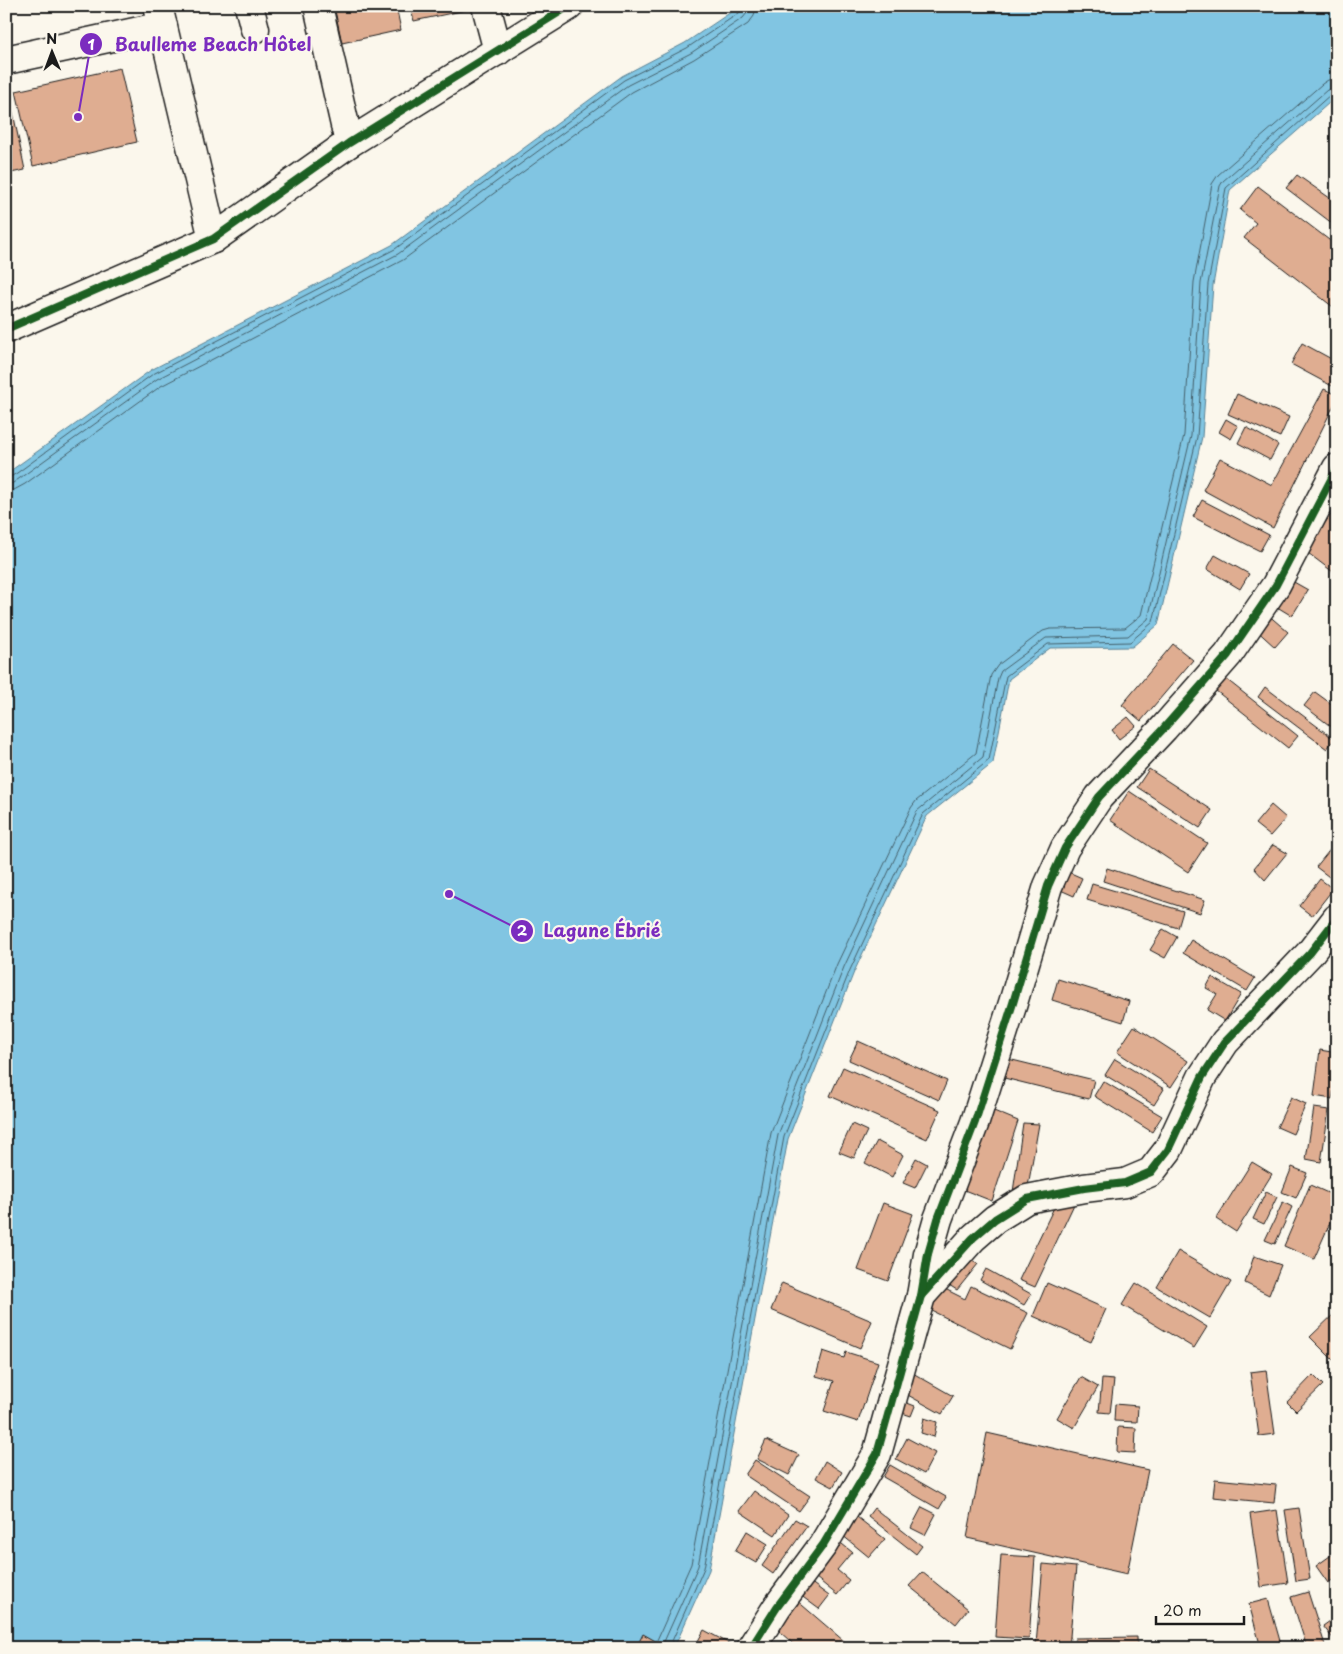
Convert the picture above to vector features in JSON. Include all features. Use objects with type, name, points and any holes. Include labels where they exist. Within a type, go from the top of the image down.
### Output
[{"type":"street","points":[[318,6],[349,144]]},
{"type":"street","points":[[486,6],[498,51]]},
{"type":"street","points":[[6,330],[214,239],[349,144],[569,6]]},
{"type":"street","points":[[6,60],[160,16],[214,239]]},
{"type":"street","points":[[752,1648],[777,1607],[823,1545],[877,1454],[921,1296],[928,1254],[938,1219],[975,1122],[1048,886],[1065,848],[1099,797],[1164,728],[1228,655],[1276,585],[1337,468]]},
{"type":"street","points":[[921,1296],[973,1238],[995,1218],[1027,1199],[1084,1188],[1125,1183],[1152,1172],[1168,1150],[1202,1077],[1225,1042],[1310,953],[1337,918]]},
{"type":"water","points":[[740,6],[1337,6],[1337,96],[1230,190],[1213,285],[1202,437],[1158,625],[1132,647],[1050,648],[1009,679],[993,763],[927,816],[854,972],[788,1139],[709,1570],[674,1648],[6,1648],[6,474],[151,370],[392,245],[622,76],[685,43]]},
{"type":"building","points":[[334,6],[396,6],[401,30],[342,43]]},
{"type":"building","points":[[410,6],[466,6],[466,10],[414,21]]},
{"type":"building","points":[[120,68],[137,142],[33,166],[16,91]]},
{"type":"building","points":[[6,79],[25,170],[6,174]]},
{"type":"building","points":[[1297,175],[1337,203],[1337,227],[1286,188]]},
{"type":"building","points":[[1258,186],[1337,246],[1337,310],[1244,238],[1256,223],[1240,210]]},
{"type":"building","points":[[1302,343],[1337,362],[1337,378],[1332,386],[1291,364]]},
{"type":"building","points":[[1324,389],[1337,395],[1337,399],[1273,528],[1203,490],[1220,458],[1272,485]]},
{"type":"building","points":[[1237,394],[1289,417],[1280,437],[1228,414]]},
{"type":"building","points":[[1226,419],[1238,426],[1231,439],[1219,432]]},
{"type":"building","points":[[1246,427],[1278,445],[1270,460],[1238,443]]},
{"type":"building","points":[[1202,500],[1269,535],[1260,551],[1193,517]]},
{"type":"building","points":[[1337,507],[1337,575],[1304,550]]},
{"type":"building","points":[[1215,555],[1249,574],[1240,589],[1207,569]]},
{"type":"building","points":[[1285,577],[1308,590],[1292,616],[1269,602]]},
{"type":"building","points":[[1266,613],[1288,632],[1275,647],[1253,627]]},
{"type":"building","points":[[1173,644],[1193,660],[1141,721],[1122,705]]},
{"type":"building","points":[[1221,675],[1298,736],[1288,748],[1211,687]]},
{"type":"building","points":[[1265,687],[1334,739],[1327,749],[1258,697]]},
{"type":"building","points":[[1315,692],[1337,708],[1337,731],[1304,706]]},
{"type":"building","points":[[1128,717],[1136,726],[1119,739],[1112,730]]},
{"type":"building","points":[[1149,769],[1212,810],[1200,828],[1137,787]]},
{"type":"building","points":[[1129,791],[1207,843],[1188,872],[1110,820]]},
{"type":"building","points":[[1271,805],[1286,818],[1270,836],[1255,824]]},
{"type":"building","points":[[1337,841],[1337,883],[1316,867]]},
{"type":"building","points":[[1273,845],[1287,853],[1265,880],[1254,868]]},
{"type":"building","points":[[1107,868],[1205,900],[1200,913],[1103,881]]},
{"type":"building","points":[[1064,870],[1082,878],[1074,896],[1056,888]]},
{"type":"building","points":[[1320,879],[1333,889],[1312,916],[1299,906]]},
{"type":"building","points":[[1092,884],[1183,911],[1178,928],[1087,900]]},
{"type":"building","points":[[1163,929],[1177,937],[1165,958],[1150,950]]},
{"type":"building","points":[[1191,940],[1255,978],[1247,991],[1183,953]]},
{"type":"building","points":[[1212,977],[1241,994],[1225,1021],[1207,1010],[1217,994],[1206,988]]},
{"type":"building","points":[[1058,979],[1129,1001],[1123,1022],[1052,1000]]},
{"type":"building","points":[[1134,1026],[1188,1061],[1171,1087],[1117,1052]]},
{"type":"building","points":[[858,1041],[947,1081],[939,1100],[849,1060]]},
{"type":"building","points":[[1320,1050],[1337,1053],[1337,1070],[1332,1099],[1314,1096]]},
{"type":"building","points":[[1004,1058],[1094,1080],[1089,1099],[1000,1077]]},
{"type":"building","points":[[1115,1059],[1164,1089],[1154,1105],[1105,1075]]},
{"type":"building","points":[[843,1067],[940,1110],[927,1139],[830,1096]]},
{"type":"building","points":[[1103,1081],[1162,1116],[1152,1132],[1094,1096]]},
{"type":"building","points":[[1291,1097],[1306,1104],[1293,1134],[1277,1127]]},
{"type":"building","points":[[1314,1108],[1329,1110],[1321,1162],[1306,1159]]},
{"type":"building","points":[[989,1109],[1018,1121],[992,1201],[959,1188]]},
{"type":"building","points":[[1023,1123],[1039,1124],[1027,1192],[1013,1192]]},
{"type":"building","points":[[852,1124],[867,1131],[854,1158],[839,1152]]},
{"type":"building","points":[[877,1141],[903,1155],[892,1177],[865,1163]]},
{"type":"building","points":[[916,1158],[927,1164],[915,1188],[903,1183]]},
{"type":"building","points":[[1252,1162],[1272,1174],[1236,1232],[1216,1219]]},
{"type":"building","points":[[1292,1167],[1307,1173],[1296,1198],[1282,1192]]},
{"type":"building","points":[[1310,1185],[1337,1197],[1337,1207],[1314,1259],[1284,1246]]},
{"type":"building","points":[[1062,1191],[1077,1198],[1035,1287],[1019,1280]]},
{"type":"building","points":[[1266,1192],[1277,1197],[1264,1224],[1253,1219]]},
{"type":"building","points":[[1283,1202],[1292,1207],[1275,1244],[1265,1240]]},
{"type":"building","points":[[883,1203],[913,1214],[888,1281],[858,1270]]},
{"type":"building","points":[[1337,1244],[1337,1259],[1332,1260],[1330,1245]]},
{"type":"building","points":[[1178,1251],[1231,1282],[1210,1318],[1157,1287]]},
{"type":"building","points":[[1254,1256],[1281,1265],[1269,1295],[1245,1283]]},
{"type":"building","points":[[964,1257],[978,1264],[957,1290],[944,1282]]},
{"type":"building","points":[[986,1269],[1031,1294],[1024,1305],[980,1280]]},
{"type":"building","points":[[782,1283],[872,1321],[860,1348],[771,1310]]},
{"type":"building","points":[[1047,1283],[1106,1309],[1091,1342],[1033,1316]]},
{"type":"building","points":[[1136,1283],[1207,1327],[1194,1348],[1122,1305]]},
{"type":"building","points":[[939,1286],[965,1299],[971,1286],[1028,1313],[1010,1349],[928,1309]]},
{"type":"building","points":[[1337,1311],[1337,1364],[1310,1337]]},
{"type":"building","points":[[823,1351],[844,1358],[846,1352],[878,1362],[858,1422],[824,1411],[834,1381],[816,1376]]},
{"type":"building","points":[[1266,1370],[1275,1434],[1259,1436],[1250,1372]]},
{"type":"building","points":[[911,1372],[953,1396],[942,1414],[897,1389]]},
{"type":"building","points":[[1313,1375],[1323,1385],[1296,1411],[1287,1402]]},
{"type":"building","points":[[1081,1377],[1098,1387],[1074,1428],[1057,1418]]},
{"type":"building","points":[[1102,1379],[1114,1380],[1110,1413],[1099,1412]]},
{"type":"building","points":[[894,1398],[915,1406],[911,1416],[890,1409]]},
{"type":"building","points":[[1115,1404],[1138,1406],[1137,1422],[1114,1421]]},
{"type":"building","points":[[924,1418],[937,1422],[934,1437],[921,1433]]},
{"type":"building","points":[[1118,1427],[1136,1428],[1135,1453],[1117,1452]]},
{"type":"building","points":[[987,1433],[1148,1470],[1127,1574],[967,1538]]},
{"type":"building","points":[[907,1438],[935,1453],[924,1474],[896,1459]]},
{"type":"building","points":[[766,1440],[799,1455],[789,1475],[757,1459]]},
{"type":"building","points":[[755,1460],[810,1496],[799,1511],[745,1475]]},
{"type":"building","points":[[825,1461],[842,1472],[833,1487],[816,1478]]},
{"type":"building","points":[[890,1465],[946,1497],[939,1509],[883,1477]]},
{"type":"building","points":[[1215,1479],[1276,1485],[1274,1503],[1213,1497]]},
{"type":"building","points":[[754,1491],[788,1515],[775,1535],[739,1511]]},
{"type":"building","points":[[922,1507],[936,1514],[925,1535],[911,1528]]},
{"type":"building","points":[[874,1508],[922,1546],[916,1554],[868,1516]]},
{"type":"building","points":[[1299,1508],[1310,1579],[1296,1581],[1285,1510]]},
{"type":"building","points":[[1277,1510],[1288,1583],[1261,1587],[1250,1514]]},
{"type":"building","points":[[857,1517],[885,1539],[869,1557],[842,1535]]},
{"type":"building","points":[[795,1519],[807,1526],[773,1574],[762,1566]]},
{"type":"building","points":[[747,1531],[768,1544],[756,1563],[735,1551]]},
{"type":"building","points":[[837,1540],[852,1552],[837,1570],[849,1580],[837,1595],[810,1573]]},
{"type":"building","points":[[1337,1551],[1337,1577],[1328,1583],[1316,1566]]},
{"type":"building","points":[[1001,1555],[1035,1557],[1029,1639],[995,1637]]},
{"type":"building","points":[[1043,1564],[1076,1567],[1069,1648],[1036,1645]]},
{"type":"building","points":[[922,1572],[968,1609],[956,1624],[909,1586]]},
{"type":"building","points":[[806,1579],[829,1596],[819,1609],[796,1592]]},
{"type":"building","points":[[1308,1592],[1326,1648],[1307,1648],[1291,1597]]},
{"type":"building","points":[[795,1599],[852,1648],[798,1648],[772,1625]]},
{"type":"building","points":[[1268,1599],[1282,1648],[1261,1648],[1249,1604]]},
{"type":"building","points":[[1337,1616],[1337,1639],[1335,1641],[1323,1626]]},
{"type":"building","points":[[704,1630],[732,1645],[730,1648],[710,1648],[698,1641]]},
{"type":"building","points":[[643,1634],[668,1648],[636,1648]]},
{"type":"building","points":[[1137,1637],[1137,1648],[1075,1648],[1075,1638]]},
{"type":"cycle path","points":[[6,329],[213,239],[349,143],[569,6]]},
{"type":"cycle path","points":[[751,1648],[777,1607],[823,1545],[877,1454],[921,1296],[928,1254],[938,1219],[975,1122],[1048,886],[1065,848],[1099,797],[1164,728],[1228,655],[1276,585],[1337,468]]},
{"type":"cycle path","points":[[921,1296],[973,1238],[995,1219],[1027,1199],[1084,1188],[1125,1183],[1151,1172],[1168,1150],[1202,1077],[1225,1042],[1310,953],[1337,918]]},
{"type":"place","name":"Baulleme Beach Hôtel","points":[[78,117]]},
{"type":"place","name":"Lagune Ébrié","points":[[449,894]]}]
